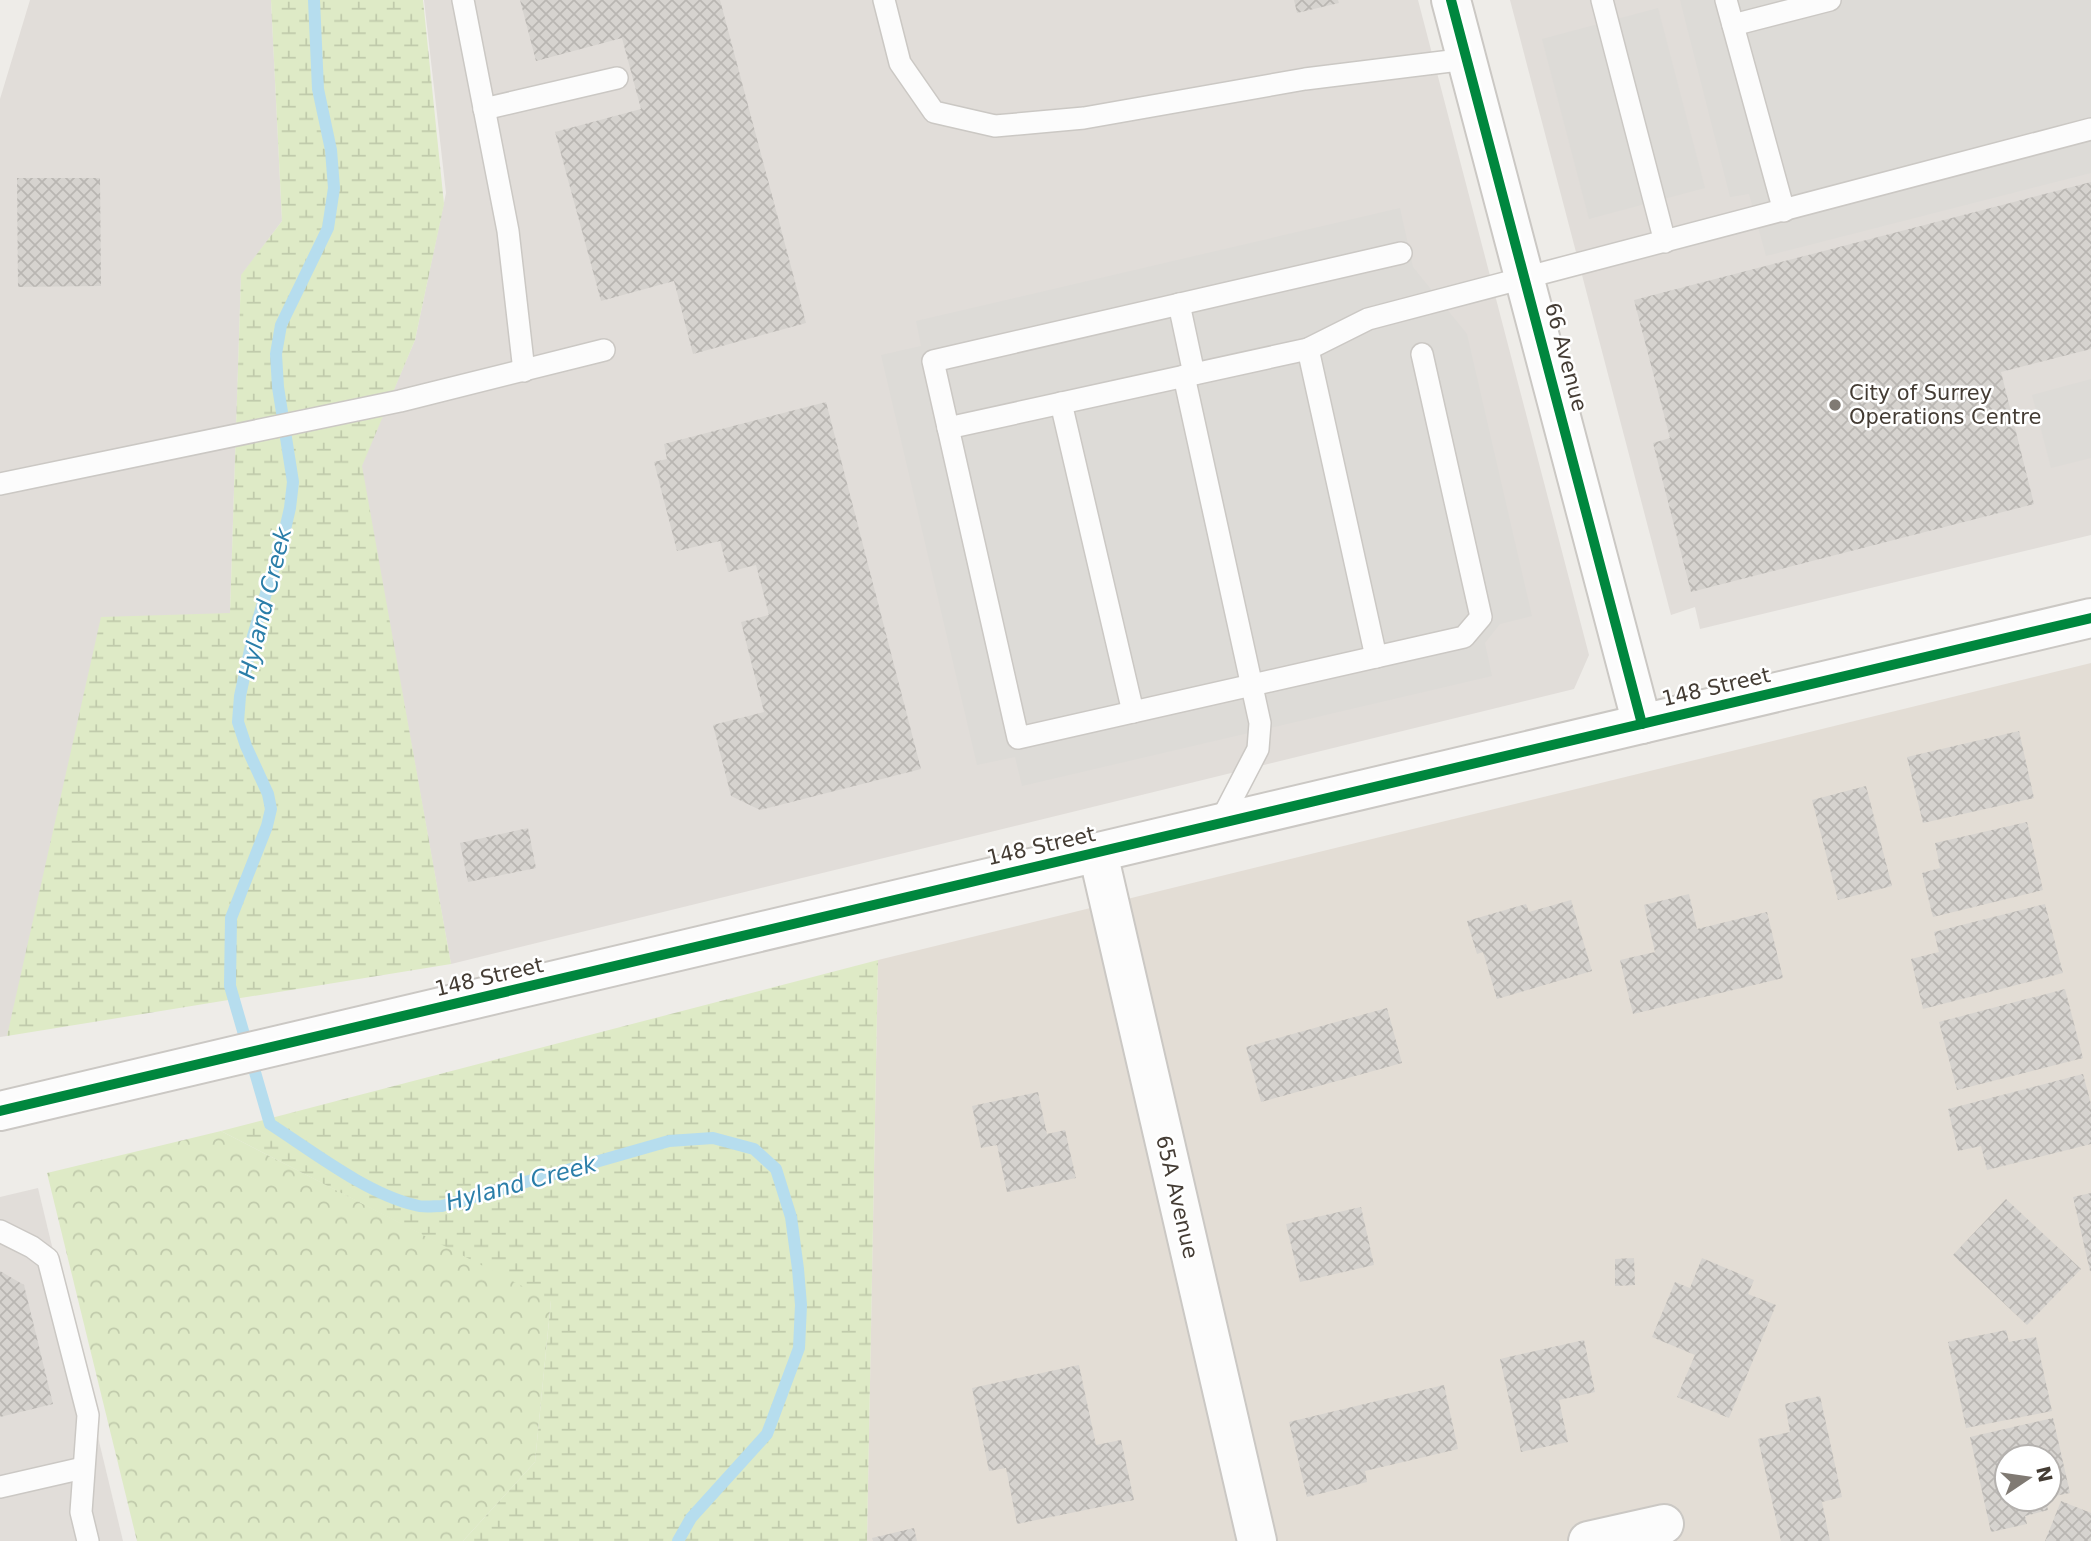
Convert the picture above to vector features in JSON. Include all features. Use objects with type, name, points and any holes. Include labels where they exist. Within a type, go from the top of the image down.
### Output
[{"type":"street","name":"66 Avenue","points":[[1451,0],[1642,724]]},
{"type":"street","name":"148 Street","points":[[0,1111],[2091,618]]},
{"type":"street","name":"65A Avenue","points":[[1098,853],[1257,1541]]},
{"type":"street","points":[[1588,1541],[1664,1524]]},
{"type":"lane","points":[[463,0],[508,231],[524,371]]},
{"type":"lane","points":[[884,0],[900,63],[934,112],[995,126],[1084,118],[1305,79],[1467,60]]},
{"type":"lane","points":[[1602,0],[1665,242]]},
{"type":"lane","points":[[1726,0],[1784,211]]},
{"type":"lane","points":[[1733,25],[1830,0]]},
{"type":"lane","points":[[484,109],[617,78]]},
{"type":"lane","points":[[948,428],[1308,349],[1368,319],[2091,130]]},
{"type":"lane","points":[[1401,253],[933,361],[1018,738],[1464,637],[1481,617],[1422,354]]},
{"type":"lane","points":[[1180,304],[1189,375],[1260,723],[1258,749],[1219,824]]},
{"type":"lane","points":[[1308,349],[1376,657]]},
{"type":"lane","points":[[0,484],[400,401],[604,351]]},
{"type":"lane","points":[[1061,403],[1133,712]]},
{"type":"lane","points":[[0,1231],[32,1247],[48,1259],[88,1415],[81,1512],[88,1541]]},
{"type":"lane","points":[[0,1487],[83,1468]]},
{"type":"shaded area","points":[[30,0],[271,0],[282,221],[241,276],[230,613],[7,1036],[0,1037],[0,99]]},
{"type":"shaded area","points":[[424,0],[1418,0],[1589,655],[1574,689],[451,964],[361,466],[415,340],[446,193]]},
{"type":"shaded area","name":"City of Surrey Operations Centre","points":[[1510,0],[2091,0],[2091,535],[1700,629],[1695,607],[1671,615]]},
{"type":"shaded area","points":[[1680,0],[2091,0],[2091,173],[1766,256],[1749,194],[1730,197]]},
{"type":"shaded area","points":[[1658,8],[1705,188],[1589,219],[1542,39]]},
{"type":"shaded area","points":[[1400,208],[1413,267],[1467,334],[1532,616],[1500,624],[1485,643],[1492,676],[1022,786],[1015,757],[977,765],[881,355],[921,346],[916,321]]},
{"type":"shaded area","points":[[2091,379],[2091,458],[2051,468],[2032,395]]},
{"type":"shaded area","points":[[2091,663],[2091,1541],[867,1541],[878,960]]},
{"type":"shaded area","points":[[38,1188],[123,1541],[0,1541],[0,1197]]},
{"type":"green space","points":[[271,0],[423,0],[444,204],[415,340],[362,466],[451,964],[7,1036],[101,617],[230,613],[241,275],[282,221]]},
{"type":"green space","points":[[878,960],[867,1541],[463,1541],[535,1462],[551,1301],[221,1131]]},
{"type":"green space","points":[[221,1131],[551,1300],[535,1462],[463,1541],[137,1541],[47,1173]]},
{"type":"building","points":[[520,0],[720,0],[806,323],[693,354],[674,281],[601,301],[555,132],[641,109],[622,38],[536,61]]},
{"type":"building","points":[[1294,0],[1338,0],[1339,3],[1297,13]]},
{"type":"building","points":[[17,178],[100,178],[101,286],[18,287]]},
{"type":"building","name":"City of Surrey Operations Centre","points":[[2091,182],[2091,349],[2001,372],[2034,504],[1691,592],[1653,443],[1670,438],[1634,300]]},
{"type":"building","points":[[826,402],[921,769],[760,810],[731,796],[713,725],[764,712],[741,622],[769,615],[756,565],[728,572],[720,541],[677,551],[654,462],[667,459],[664,444]]},
{"type":"building","points":[[2019,731],[2034,798],[1923,823],[1907,757]]},
{"type":"building","points":[[1866,786],[1892,886],[1838,900],[1812,800]]},
{"type":"building","points":[[2027,822],[2043,890],[1933,917],[1922,873],[1940,868],[1935,843]]},
{"type":"building","points":[[528,828],[536,868],[468,882],[460,843]]},
{"type":"building","points":[[1689,894],[1697,929],[1767,912],[1783,978],[1633,1014],[1620,960],[1655,952],[1644,905]]},
{"type":"building","points":[[1571,900],[1592,971],[1497,999],[1483,952],[1477,954],[1467,921],[1526,904],[1529,912]]},
{"type":"building","points":[[2045,904],[2063,973],[1923,1009],[1911,959],[1939,952],[1934,932]]},
{"type":"building","points":[[2065,989],[2083,1058],[1957,1090],[1939,1022]]},
{"type":"building","points":[[1387,1008],[1402,1063],[1261,1102],[1246,1047]]},
{"type":"building","points":[[2083,1074],[2091,1104],[2091,1144],[1987,1170],[1981,1146],[1958,1151],[1948,1109]]},
{"type":"building","points":[[1038,1092],[1047,1134],[1065,1130],[1076,1178],[1007,1192],[997,1145],[981,1148],[972,1106]]},
{"type":"building","points":[[2091,1193],[2091,1271],[2090,1271],[2073,1197]]},
{"type":"building","points":[[2006,1199],[2081,1269],[2027,1325],[1953,1255]]},
{"type":"building","points":[[1361,1207],[1374,1265],[1300,1282],[1286,1224]]},
{"type":"building","points":[[1634,1258],[1635,1285],[1615,1286],[1615,1259]]},
{"type":"building","points":[[1702,1258],[1754,1280],[1748,1294],[1776,1305],[1729,1418],[1677,1397],[1695,1355],[1652,1337],[1675,1282],[1690,1288]]},
{"type":"building","points":[[0,1271],[24,1285],[53,1404],[0,1417]]},
{"type":"building","points":[[2006,1330],[2009,1342],[2036,1337],[2052,1411],[1966,1428],[1948,1342]]},
{"type":"building","points":[[1584,1340],[1595,1392],[1559,1400],[1568,1442],[1521,1452],[1500,1359]]},
{"type":"building","points":[[1079,1365],[1096,1445],[1121,1440],[1134,1500],[1017,1524],[1006,1468],[989,1471],[972,1388]]},
{"type":"building","points":[[1444,1385],[1458,1449],[1365,1471],[1367,1482],[1307,1497],[1289,1422]]},
{"type":"building","points":[[1820,1396],[1842,1497],[1822,1502],[1830,1541],[1781,1541],[1758,1439],[1790,1432],[1785,1404]]},
{"type":"building","points":[[2053,1418],[2059,1443],[1993,1443],[1993,1513],[2036,1513],[2025,1516],[2027,1524],[1991,1532],[1970,1437]]},
{"type":"building","points":[[2063,1462],[2070,1493],[2063,1494]]},
{"type":"building","points":[[2063,1502],[2091,1513],[2091,1541],[2045,1541],[2056,1513],[2063,1513]]},
{"type":"building","points":[[914,1528],[917,1541],[873,1541],[872,1538]]},
{"type":"waterway","name":"Hyland Creek","points":[[314,0],[318,89],[331,150],[334,188],[328,228],[281,325],[276,354],[278,387],[293,482],[284,534],[253,636],[240,696],[238,722],[268,794],[271,809],[267,826],[231,918],[230,986],[270,1124],[359,1182],[397,1199],[421,1206],[442,1206],[669,1141],[713,1138],[754,1149],[776,1169],[791,1217],[798,1269],[801,1305],[799,1348],[767,1434],[691,1518],[678,1541]]},
{"type":"cycle path","points":[[1451,0],[1642,724]]},
{"type":"cycle path","points":[[0,1111],[2091,618]]},
{"type":"place","name":"City of Surrey Operations Centre","points":[[1835,405]]}]
